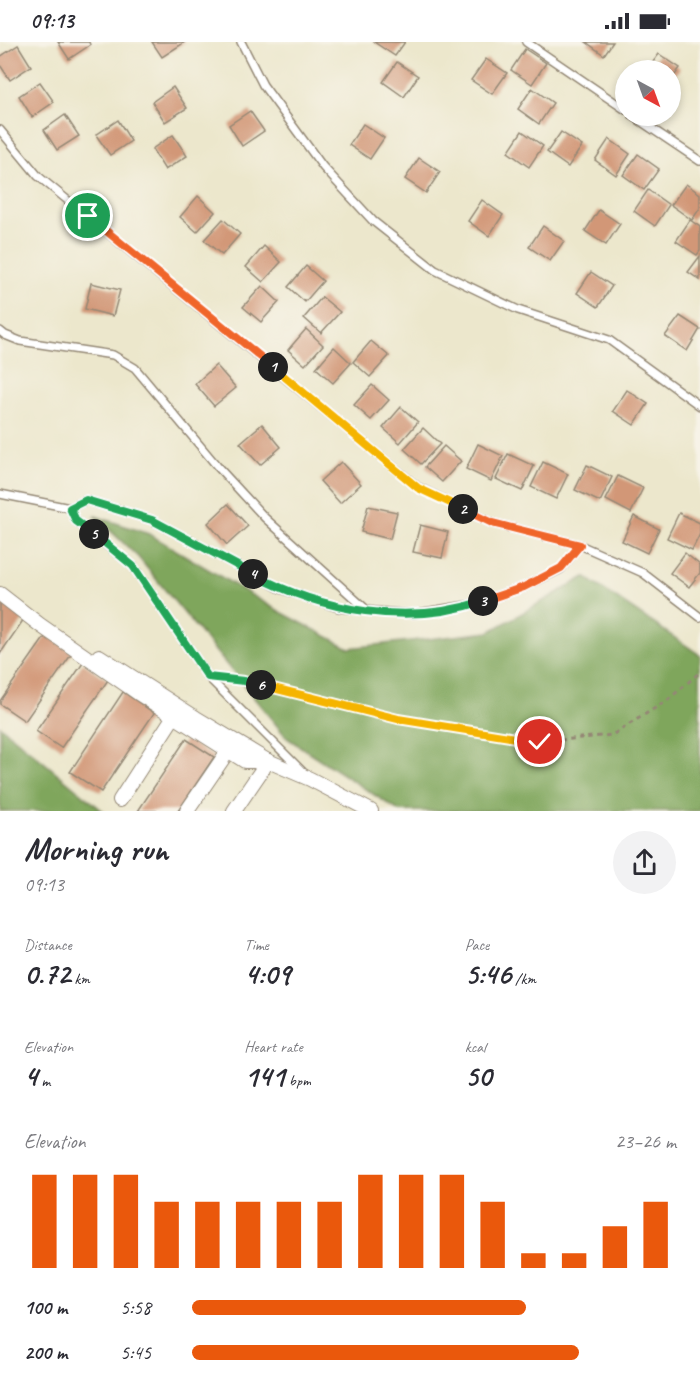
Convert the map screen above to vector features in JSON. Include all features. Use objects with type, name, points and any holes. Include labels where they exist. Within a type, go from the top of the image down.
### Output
[{"type":"street","points":[[0,588],[33,613],[268,761],[310,779],[371,811]]},
{"type":"street","points":[[0,594],[50,632],[228,751],[245,761],[268,761]]},
{"type":"street","points":[[120,800],[174,717]]},
{"type":"street","points":[[187,811],[228,751]]},
{"type":"street","points":[[234,811],[268,761]]},
{"type":"lane","points":[[241,42],[262,85],[323,167],[382,228],[435,270],[518,310],[609,340],[700,406]]},
{"type":"lane","points":[[526,42],[615,103]]},
{"type":"lane","points":[[648,126],[700,161]]},
{"type":"lane","points":[[0,130],[38,176],[418,488],[492,523],[580,545],[644,573],[700,617]]},
{"type":"lane","points":[[0,331],[20,341],[113,355],[135,368],[217,466],[265,518],[367,610]]},
{"type":"lane","points":[[0,494],[70,508],[86,500],[152,520],[281,589],[339,608],[412,614],[474,604],[524,587],[561,568],[580,545]]},
{"type":"lane","points":[[70,508],[76,521],[133,566],[208,677],[310,779]]},
{"type":"path","points":[[208,677],[244,681],[398,719],[540,742],[612,735],[668,700],[700,672]]},
{"type":"green space","points":[[95,516],[149,534],[275,609],[349,648],[489,632],[585,577],[700,655],[700,811],[399,811],[287,738],[138,557]]},
{"type":"green space","points":[[0,726],[103,811],[0,811]]},
{"type":"building","points":[[58,42],[89,42],[90,45],[69,59]]},
{"type":"building","points":[[152,42],[185,42],[162,57]]},
{"type":"building","points":[[374,42],[405,42],[395,56]]},
{"type":"building","points":[[586,42],[613,42],[604,55]]},
{"type":"building","points":[[18,45],[31,66],[10,80],[0,65],[0,57]]},
{"type":"building","points":[[525,49],[546,63],[532,84],[511,70]]},
{"type":"building","points":[[659,54],[668,60],[654,60]]},
{"type":"building","points":[[486,59],[507,73],[492,94],[471,80]]},
{"type":"building","points":[[397,62],[418,76],[404,97],[383,82]]},
{"type":"building","points":[[40,82],[54,102],[32,117],[19,96]]},
{"type":"building","points":[[173,87],[187,108],[165,122],[152,102]]},
{"type":"building","points":[[532,88],[553,103],[539,124],[518,109]]},
{"type":"building","points":[[250,111],[264,131],[242,146],[229,125]]},
{"type":"building","points":[[65,115],[79,136],[57,150],[44,130]]},
{"type":"building","points":[[118,120],[131,141],[110,155],[96,135]]},
{"type":"building","points":[[363,124],[384,138],[370,159],[349,145]]},
{"type":"building","points":[[522,131],[543,146],[529,167],[508,152]]},
{"type":"building","points":[[561,132],[582,146],[568,167],[547,152]]},
{"type":"building","points":[[173,135],[187,156],[165,170],[152,149]]},
{"type":"building","points":[[609,139],[630,154],[616,175],[595,160]]},
{"type":"building","points":[[638,154],[659,169],[644,190],[623,175]]},
{"type":"building","points":[[419,158],[440,172],[426,193],[405,179]]},
{"type":"building","points":[[686,184],[700,194],[700,208],[692,220],[671,205]]},
{"type":"building","points":[[648,190],[669,205],[655,226],[634,211]]},
{"type":"building","points":[[198,196],[215,212],[197,232],[180,217]]},
{"type":"building","points":[[482,200],[503,215],[489,236],[468,221]]},
{"type":"building","points":[[599,210],[620,224],[606,245],[585,231]]},
{"type":"building","points":[[223,219],[240,234],[222,255],[204,240]]},
{"type":"building","points":[[690,220],[700,227],[700,251],[697,255],[676,241]]},
{"type":"building","points":[[543,226],[564,241],[550,261],[529,247]]},
{"type":"building","points":[[264,246],[281,262],[263,282],[246,267]]},
{"type":"building","points":[[700,256],[700,280],[688,272]]},
{"type":"building","points":[[306,266],[323,281],[305,302],[288,287]]},
{"type":"building","points":[[591,272],[612,286],[598,307],[577,293]]},
{"type":"building","points":[[91,283],[120,290],[113,316],[85,309]]},
{"type":"building","points":[[262,286],[279,302],[261,322],[243,307]]},
{"type":"building","points":[[322,297],[340,312],[321,333],[304,318]]},
{"type":"building","points":[[680,316],[700,329],[687,351],[665,336]]},
{"type":"building","points":[[306,329],[323,345],[305,365],[288,350]]},
{"type":"building","points":[[371,341],[389,356],[370,377],[353,362]]},
{"type":"building","points":[[334,347],[351,363],[333,383],[316,368]]},
{"type":"building","points":[[216,365],[236,388],[214,406],[195,384]]},
{"type":"building","points":[[372,385],[389,400],[371,420],[354,405]]},
{"type":"building","points":[[627,390],[648,404],[634,425],[613,411]]},
{"type":"building","points":[[401,407],[418,422],[400,443],[383,428]]},
{"type":"building","points":[[262,424],[281,447],[260,465],[240,443]]},
{"type":"building","points":[[423,428],[440,444],[421,464],[404,449]]},
{"type":"building","points":[[478,444],[503,456],[491,481],[466,469]]},
{"type":"building","points":[[444,446],[461,461],[442,482],[425,467]]},
{"type":"building","points":[[508,454],[534,466],[522,491],[496,479]]},
{"type":"building","points":[[341,462],[361,484],[340,503],[320,481]]},
{"type":"building","points":[[543,462],[568,474],[556,499],[531,487]]},
{"type":"building","points":[[587,465],[612,477],[600,502],[575,490]]},
{"type":"building","points":[[618,476],[643,488],[631,513],[606,500]]},
{"type":"building","points":[[228,504],[248,526],[227,545],[208,523]]},
{"type":"building","points":[[368,506],[397,512],[390,539],[361,532]]},
{"type":"building","points":[[679,513],[700,523],[700,534],[692,550],[667,538]]},
{"type":"building","points":[[634,516],[659,529],[647,553],[622,541]]},
{"type":"building","points":[[420,525],[448,532],[442,558],[413,552]]},
{"type":"building","points":[[685,553],[700,565],[700,573],[689,587],[670,573]]},
{"type":"building","points":[[0,599],[26,616],[0,654]]},
{"type":"building","points":[[47,634],[73,652],[25,721],[0,704],[0,701]]},
{"type":"building","points":[[83,663],[108,680],[61,748],[36,731]]},
{"type":"building","points":[[123,692],[154,713],[101,792],[70,772]]},
{"type":"building","points":[[186,739],[214,757],[178,811],[138,811]]},
{"type":"route","points":[[88,216],[418,488],[492,523],[580,545],[561,568],[524,587],[474,604],[412,614],[339,608],[281,589],[152,520],[86,500],[70,508],[76,521],[133,566],[208,677],[244,681],[398,719],[540,742]]}]
